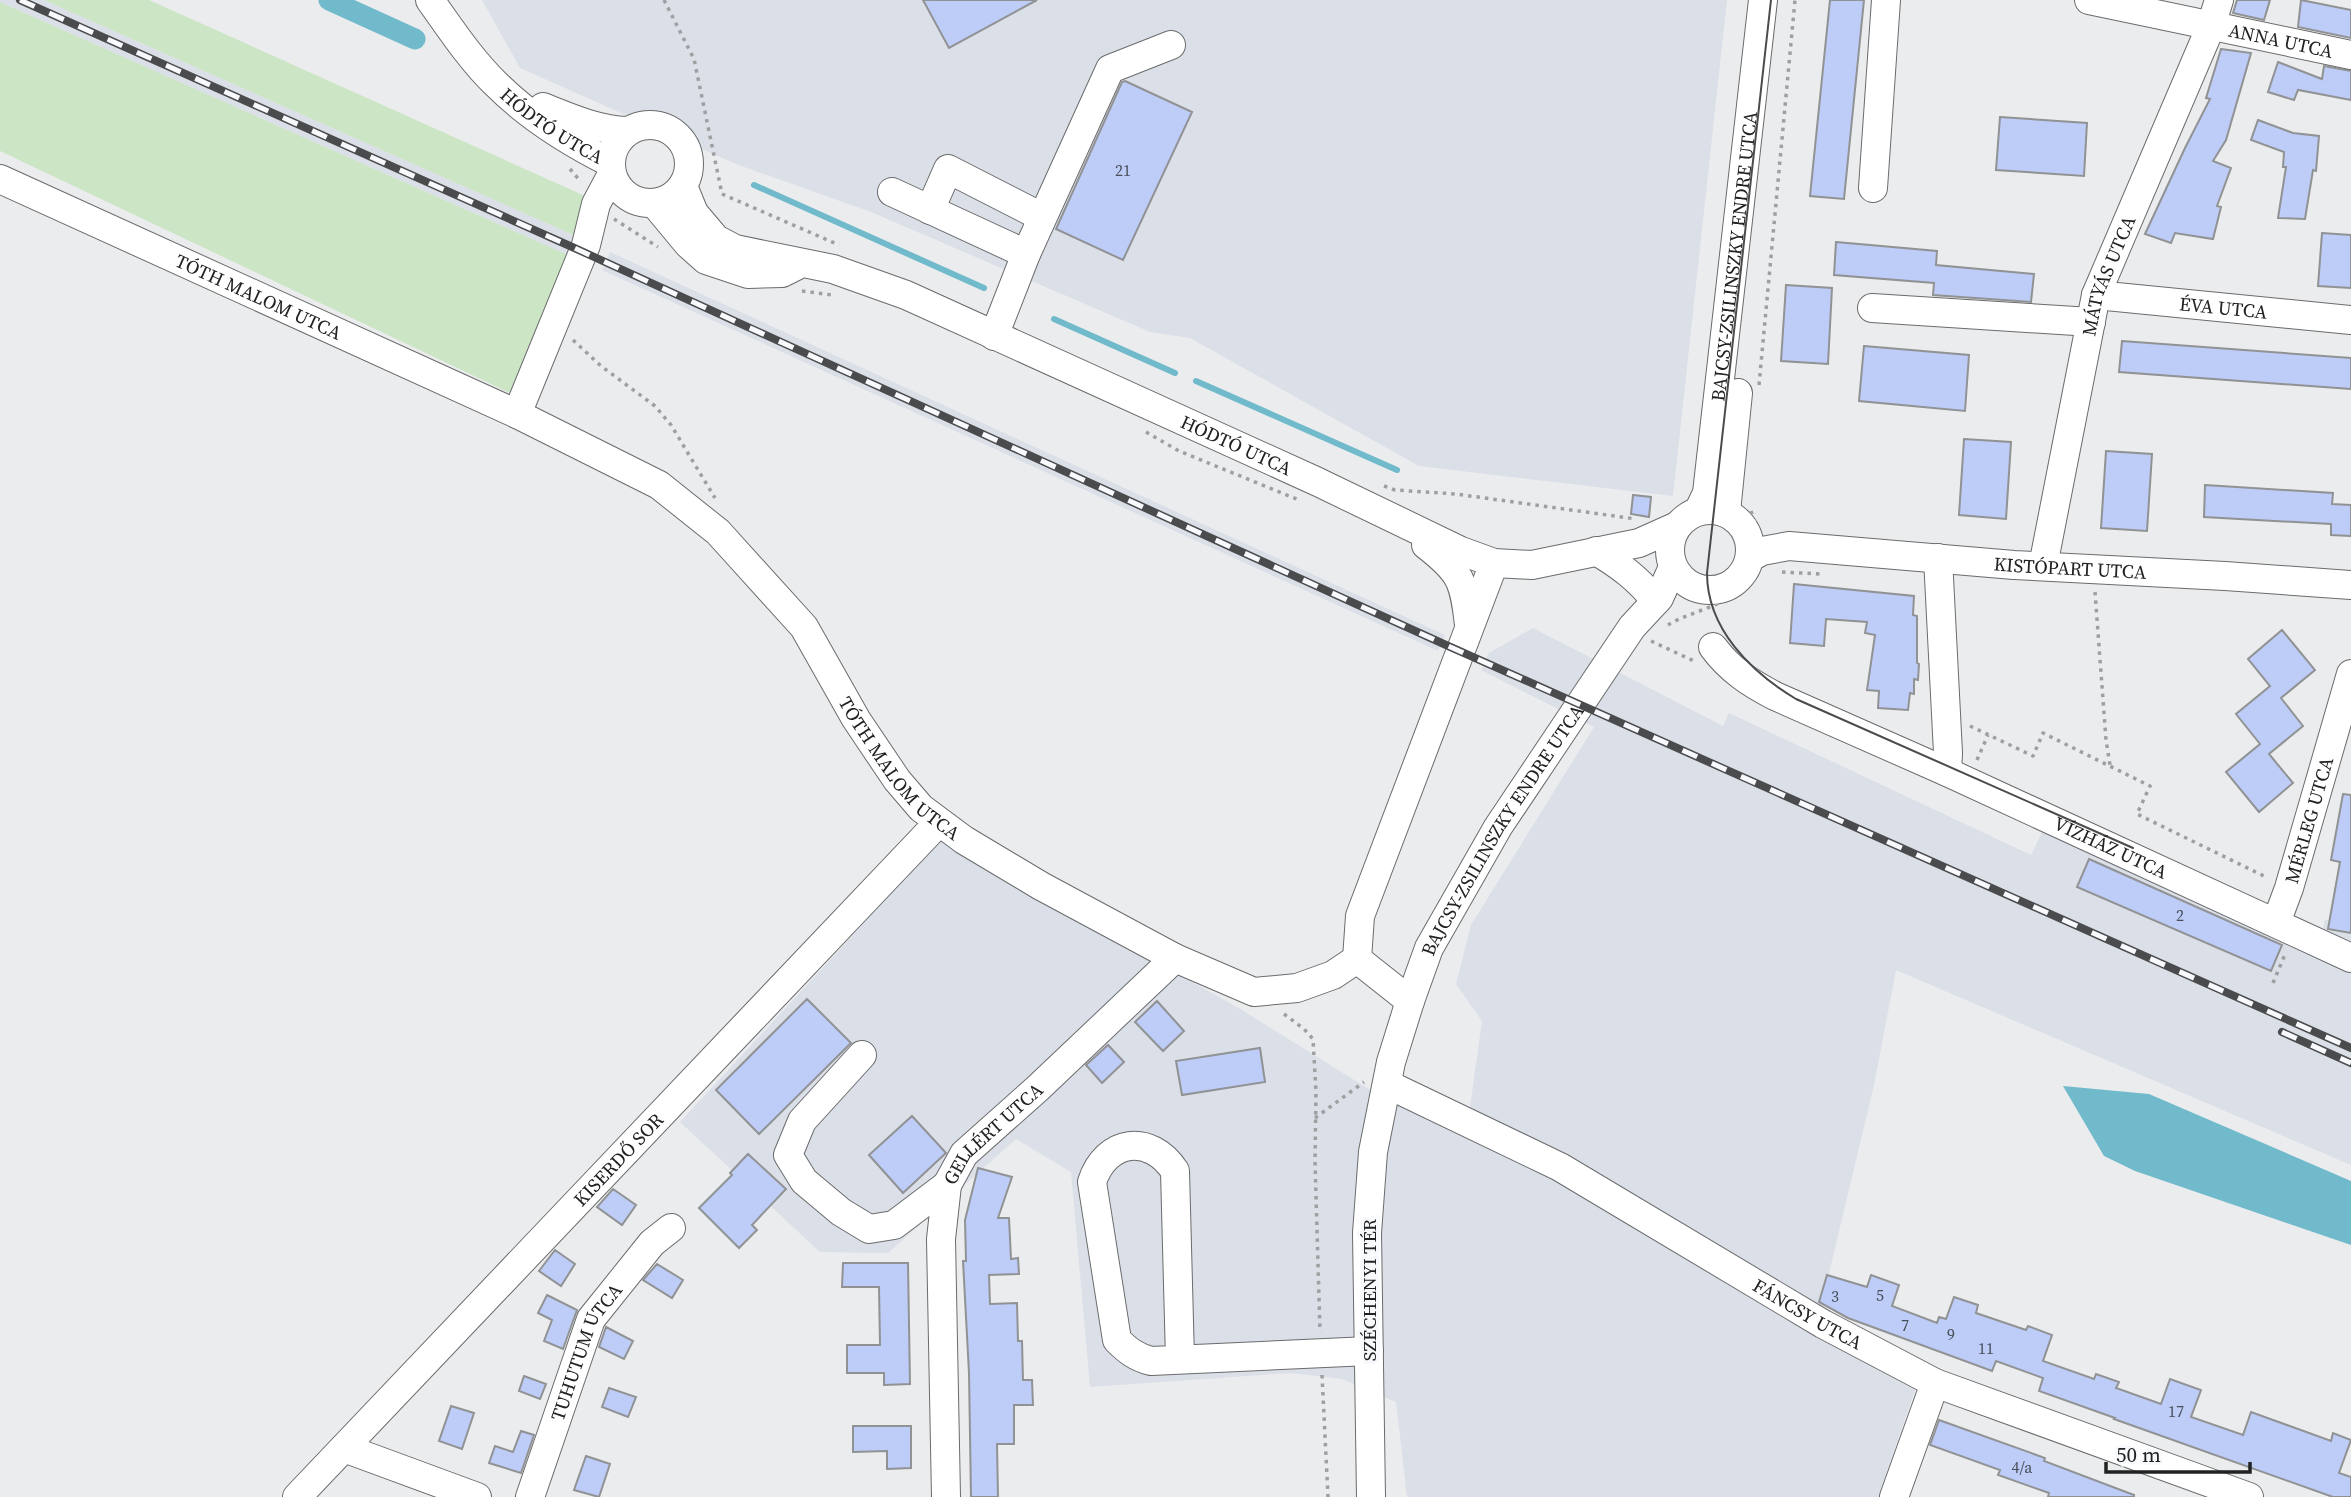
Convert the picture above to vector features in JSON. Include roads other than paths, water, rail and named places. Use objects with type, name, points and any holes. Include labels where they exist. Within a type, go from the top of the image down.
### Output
[{"type":"street","name":"HÓDTÓ UTCA","points":[[430,0],[496,85],[547,126],[612,168]]},
{"type":"street","name":"BAJCSY-ZSILINSZKY ENDRE UTCA","points":[[1712,519],[1707,493],[1708,480],[1763,0]]},
{"type":"street","name":"BAJCSY-ZSILINSZKY ENDRE UTCA","points":[[1712,519],[1778,0]]},
{"type":"street","points":[[1873,188],[1886,0]]},
{"type":"street","name":"ANNA UTCA","points":[[2090,0],[2215,13],[2351,55]]},
{"type":"street","name":"MÁTYÁS UTCA","points":[[2042,566],[2094,309],[2215,13]]},
{"type":"street","points":[[994,336],[1042,217],[1110,69],[1171,45]]},
{"type":"street","name":"HÓDTÓ UTCA","points":[[496,85],[576,121],[610,131],[627,131]]},
{"type":"street","points":[[517,414],[586,245],[596,204],[612,168],[613,151],[627,131],[650,124],[663,126],[679,136],[689,153],[690,164],[683,186],[665,200],[644,201],[618,186],[612,168]]},
{"type":"street","points":[[930,210],[947,169],[1042,217]]},
{"type":"street","name":"TÓTH MALOM UTCA","points":[[0,179],[517,414],[659,485],[718,532],[804,627],[856,719],[897,780],[921,808],[964,840],[1041,886],[1175,958],[1254,992],[1297,988],[1333,975],[1357,959]]},
{"type":"street","name":"HÓDTÓ UTCA","points":[[683,186],[694,213],[716,239],[735,249],[833,269],[906,295],[1318,482],[1461,551],[1494,563],[1532,565],[1639,543],[1712,519]]},
{"type":"street","points":[[892,192],[1026,254]]},
{"type":"street","name":"HÓDTÓ UTCA","points":[[644,201],[695,253],[714,263],[748,274],[782,273],[802,263]]},
{"type":"street","points":[[586,245],[644,201]]},
{"type":"street","name":"ÉVA UTCA","points":[[1872,308],[2094,309],[2351,320]]},
{"type":"street","points":[[1390,517],[1454,569],[1465,592],[1469,626]]},
{"type":"street","name":"KISTÓPART UTCA","points":[[1712,519],[1789,546],[2042,566],[2351,585]]},
{"type":"street","points":[[1712,519],[1749,540],[1751,557],[1741,576],[1731,584],[1720,589],[1707,590],[1693,600],[1673,567],[1671,539],[1712,519]]},
{"type":"street","name":"KISTÓPART UTCA","points":[[1751,557],[1762,551],[1789,546]]},
{"type":"street","points":[[1596,551],[1639,580],[1657,599]]},
{"type":"street","points":[[1938,558],[1947,772]]},
{"type":"street","points":[[1410,1001],[1357,959],[1360,916],[1494,563]]},
{"type":"street","name":"BAJCSY-ZSILINSZKY ENDRE UTCA","points":[[1387,1084],[1391,1062],[1429,948],[1498,827],[1632,627],[1657,599],[1673,567]]},
{"type":"street","name":"BAJCSY-ZSILINSZKY ENDRE UTCA","points":[[1657,599],[1693,600]]},
{"type":"street","name":"VÍZHÁZ UTCA","points":[[1713,647],[1726,665],[1751,683],[2351,958]]},
{"type":"street","name":"MÉRLEG UTCA","points":[[2276,923],[2289,888],[2351,674]]},
{"type":"street","name":"KISERDŐ SOR","points":[[297,1497],[939,822]]},
{"type":"street","name":"GELLÉRT UTCA","points":[[946,1497],[941,1239],[947,1185],[964,1154],[1175,958]]},
{"type":"street","points":[[862,1055],[802,1121],[788,1155],[804,1181],[841,1212],[869,1229],[894,1225],[947,1185]]},
{"type":"street","name":"SZÉCHENYI TÉR","points":[[1371,1497],[1368,1220],[1373,1152],[1387,1084]]},
{"type":"street","name":"FÁNCSY UTCA","points":[[1387,1084],[1560,1167],[1823,1324],[1935,1383],[2249,1497]]},
{"type":"street","points":[[1180,1359],[1175,1171],[1168,1160],[1156,1151],[1142,1146],[1118,1149],[1104,1158],[1096,1169],[1092,1182],[1117,1340],[1139,1358],[1151,1361],[1369,1351]]},
{"type":"street","name":"TUHUTUM UTCA","points":[[530,1497],[590,1319],[652,1243],[671,1228]]},
{"type":"street","points":[[1894,1497],[1935,1383]]},
{"type":"street","points":[[344,1448],[477,1497]]},
{"type":"water","points":[[2063,1086],[2149,1094],[2351,1181],[2351,1245],[2135,1171],[2104,1156]]},
{"type":"waterway","points":[[329,0],[415,39]]},
{"type":"waterway","points":[[754,185],[984,288]]},
{"type":"waterway","points":[[1054,319],[1175,373]]},
{"type":"waterway","points":[[1196,381],[1397,470]]},
{"type":"tram line","points":[[1771,0],[1707,573],[1715,613],[1723,630],[1748,662],[1796,699],[2133,848]]},
{"type":"railway","points":[[20,0],[570,246],[1446,645],[2351,1048]]},
{"type":"railway","points":[[2282,1032],[2351,1063]]}]
